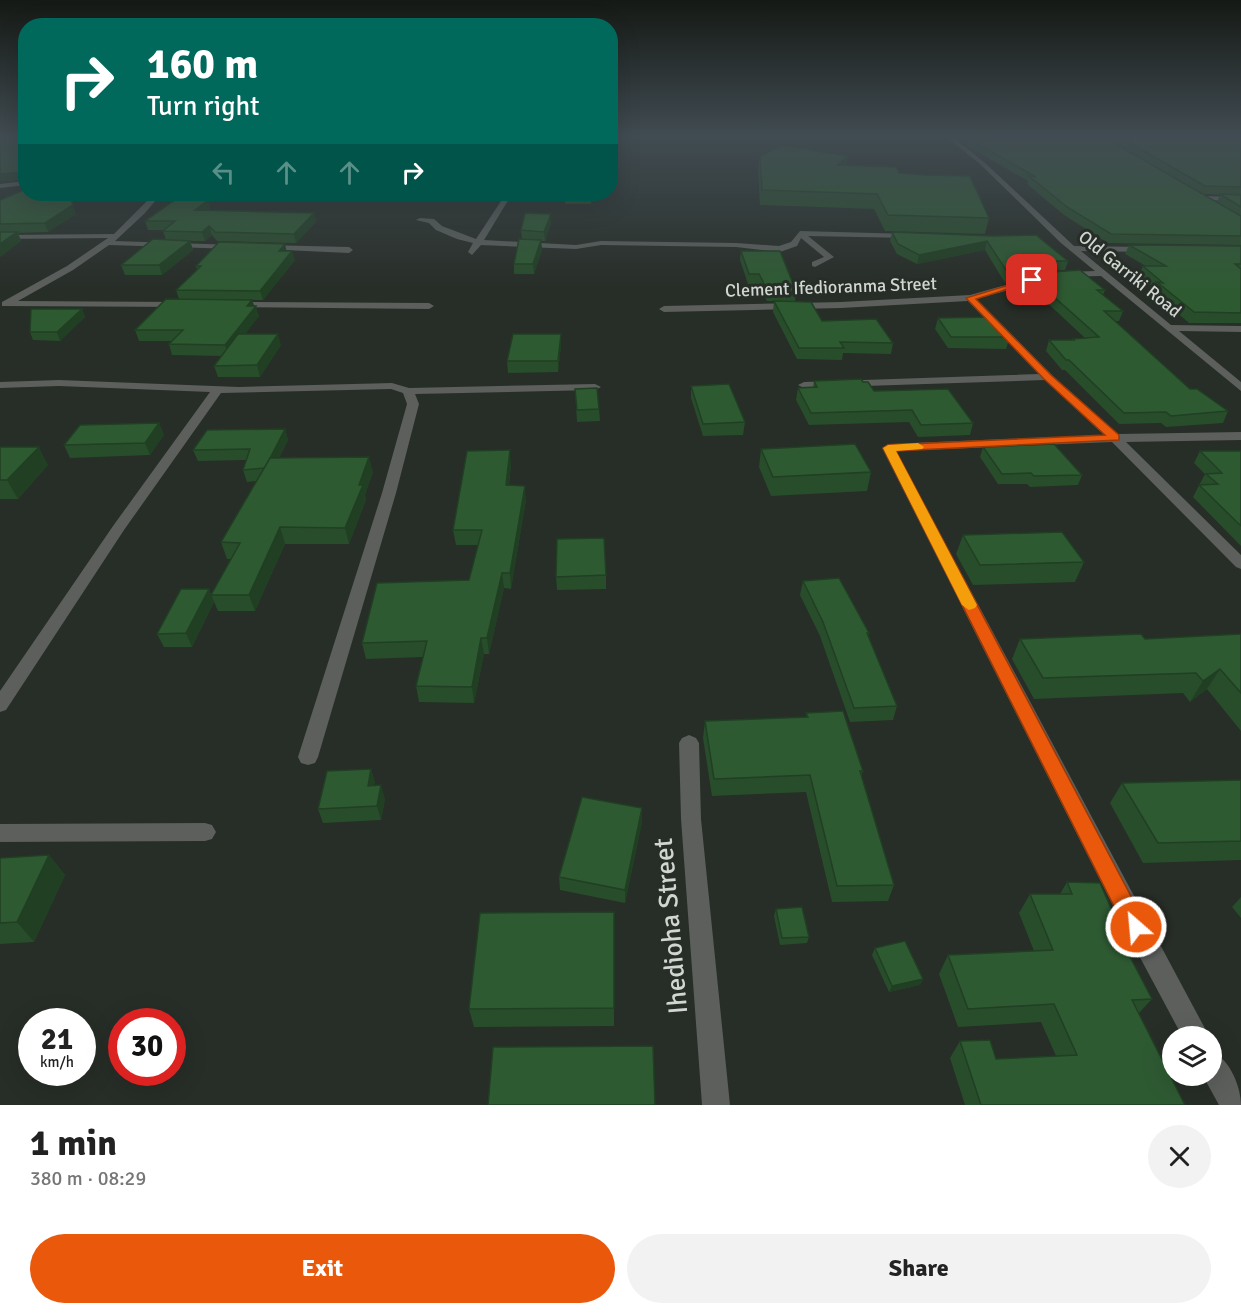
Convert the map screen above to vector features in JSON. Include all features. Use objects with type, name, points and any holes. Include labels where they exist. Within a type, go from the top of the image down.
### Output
[{"type":"street","name":"Old Garriki Road","points":[[1007,187],[1064,241],[1241,388]]},
{"type":"street","points":[[1192,192],[1211,204]]},
{"type":"street","points":[[1201,198],[1241,199]]},
{"type":"street","points":[[3,305],[82,262],[141,215],[152,201]]},
{"type":"street","points":[[472,252],[504,201]]},
{"type":"street","points":[[420,220],[431,221],[439,228],[478,242],[576,247],[601,243],[736,245],[780,249],[794,244],[800,233]]},
{"type":"street","points":[[800,233],[926,237]]},
{"type":"street","points":[[800,233],[830,257],[815,264]]},
{"type":"street","points":[[0,237],[246,247]]},
{"type":"street","points":[[1053,241],[1064,241]]},
{"type":"street","points":[[258,247],[349,250]]},
{"type":"street","points":[[1074,249],[1152,249]]},
{"type":"street","name":"Clement Ifedioranma Street","points":[[664,309],[841,305],[970,298],[1045,277],[1105,273]]},
{"type":"street","points":[[970,298],[1241,564]]},
{"type":"street","points":[[3,305],[194,305]]},
{"type":"street","points":[[217,305],[429,306]]},
{"type":"street","points":[[1171,328],[1241,329]]},
{"type":"street","points":[[804,386],[1048,377]]},
{"type":"street","points":[[0,385],[59,383],[218,389],[392,386],[408,391],[595,387]]},
{"type":"street","points":[[0,398],[15,384]]},
{"type":"street","points":[[0,705],[118,529],[218,389]]},
{"type":"street","points":[[308,757],[389,493],[413,404],[408,391]]},
{"type":"street","points":[[1190,1026],[1136,927],[888,448],[1115,438],[1241,436]]},
{"type":"street","name":"Ihedioha Street","points":[[689,743],[691,819],[716,1105]]},
{"type":"street","points":[[0,833],[205,832]]},
{"type":"street","points":[[1222,1083],[1234,1105]]},
{"type":"building","points":[[762,187],[975,187],[989,218],[888,215],[877,194],[762,190]]},
{"type":"building","points":[[1042,187],[1190,187],[1241,216],[1241,236],[1111,234],[1067,207]]},
{"type":"building","points":[[18,192],[18,201],[72,201],[73,205],[45,223],[0,224],[0,200]]},
{"type":"building","points":[[1220,194],[1241,195],[1241,207]]},
{"type":"building","points":[[174,201],[207,201],[195,210],[314,213],[294,234],[215,232],[209,226],[202,232],[163,231],[175,221],[145,221]]},
{"type":"building","points":[[525,213],[551,214],[544,232],[521,230]]},
{"type":"building","points":[[0,232],[17,232],[0,244]]},
{"type":"building","points":[[892,232],[992,236],[1036,235],[1068,261],[1052,261],[1008,273],[987,241],[919,255],[898,244]]},
{"type":"building","points":[[153,239],[190,241],[159,265],[121,265]]},
{"type":"building","points":[[519,239],[541,240],[533,264],[514,264]]},
{"type":"building","points":[[219,242],[285,244],[279,251],[292,251],[260,291],[176,290],[201,266],[196,266]]},
{"type":"building","points":[[1129,245],[1241,246],[1241,264],[1235,264],[1241,269],[1241,313],[1194,312],[1157,282],[1163,283],[1143,266],[1166,266]]},
{"type":"building","points":[[741,251],[780,251],[796,291],[768,291],[759,274],[749,274]]},
{"type":"building","points":[[1080,270],[1105,290],[1097,290],[1123,311],[1104,311],[1190,389],[1197,389],[1228,411],[1171,416],[1166,412],[1124,413],[1069,360],[1066,360],[1049,340],[1099,337],[1045,289],[1020,289],[1014,282],[1053,272]]},
{"type":"building","points":[[166,299],[252,300],[247,306],[256,306],[225,345],[169,344],[183,330],[135,330]]},
{"type":"building","points":[[774,301],[811,302],[822,321],[876,319],[893,343],[840,342],[844,348],[799,348]]},
{"type":"building","points":[[31,309],[82,309],[57,332],[30,332]]},
{"type":"building","points":[[991,317],[1010,337],[951,337],[938,318]]},
{"type":"building","points":[[238,334],[278,334],[257,365],[214,366]]},
{"type":"building","points":[[513,334],[561,334],[558,361],[507,361]]},
{"type":"building","points":[[861,379],[863,382],[868,382],[874,391],[948,389],[973,423],[921,425],[912,410],[811,413],[798,388],[817,387],[814,381]]},
{"type":"building","points":[[729,384],[745,422],[703,424],[691,386]]},
{"type":"building","points":[[597,388],[599,409],[577,410],[575,389]]},
{"type":"building","points":[[159,423],[145,443],[64,445],[80,425]]},
{"type":"building","points":[[285,429],[265,468],[243,470],[250,449],[193,450],[207,430]]},
{"type":"building","points":[[855,444],[871,472],[773,477],[761,449]]},
{"type":"building","points":[[1054,444],[1082,475],[1002,474],[983,447]]},
{"type":"building","points":[[0,447],[39,447],[7,480],[0,480]]},
{"type":"building","points":[[510,450],[506,485],[525,486],[510,573],[502,573],[487,638],[481,638],[472,687],[416,686],[427,641],[362,643],[377,583],[469,580],[482,530],[453,530],[467,451]]},
{"type":"building","points":[[1200,451],[1241,451],[1241,526],[1199,485],[1218,484],[1206,474],[1222,473]]},
{"type":"building","points":[[369,457],[359,485],[363,485],[345,528],[280,527],[249,595],[211,595],[240,543],[221,542],[270,458]]},
{"type":"building","points":[[1062,532],[1084,562],[980,565],[963,535]]},
{"type":"building","points":[[604,538],[606,575],[556,577],[557,539]]},
{"type":"building","points":[[839,578],[869,633],[867,633],[897,706],[854,708],[823,622],[803,581]]},
{"type":"building","points":[[181,589],[209,589],[186,633],[157,634]]},
{"type":"building","points":[[1141,634],[1145,639],[1241,634],[1241,693],[1220,669],[1203,681],[1196,673],[1043,678],[1020,639]]},
{"type":"building","points":[[843,711],[863,771],[860,771],[894,885],[837,886],[810,775],[714,779],[705,721],[808,717],[806,713]]},
{"type":"building","points":[[371,769],[368,786],[381,785],[377,806],[318,809],[327,771]]},
{"type":"building","points":[[1241,780],[1241,841],[1158,843],[1122,783]]},
{"type":"building","points":[[582,797],[642,808],[625,890],[559,877]]},
{"type":"building","points":[[49,855],[17,922],[0,923],[0,858]]},
{"type":"building","points":[[1067,882],[1100,883],[1117,922],[1112,922],[1152,999],[1132,1000],[1162,1059],[1162,1086],[1175,1086],[1185,1105],[981,1105],[960,1041],[990,1040],[996,1059],[1077,1055],[1054,1004],[968,1009],[948,955],[1053,950],[1030,894],[1072,894]]},
{"type":"building","points":[[802,907],[809,937],[782,938],[776,909]]},
{"type":"building","points":[[614,912],[614,1008],[469,1009],[480,913]]},
{"type":"building","points":[[905,941],[923,979],[892,986],[875,948]]},
{"type":"building","points":[[653,1046],[655,1105],[488,1105],[493,1047]]},
{"type":"slow traffic","points":[[918,447],[888,448],[969,605]]},
{"type":"route","points":[[1032,280],[970,298],[1048,377],[1115,438],[888,448],[1136,927]]}]
